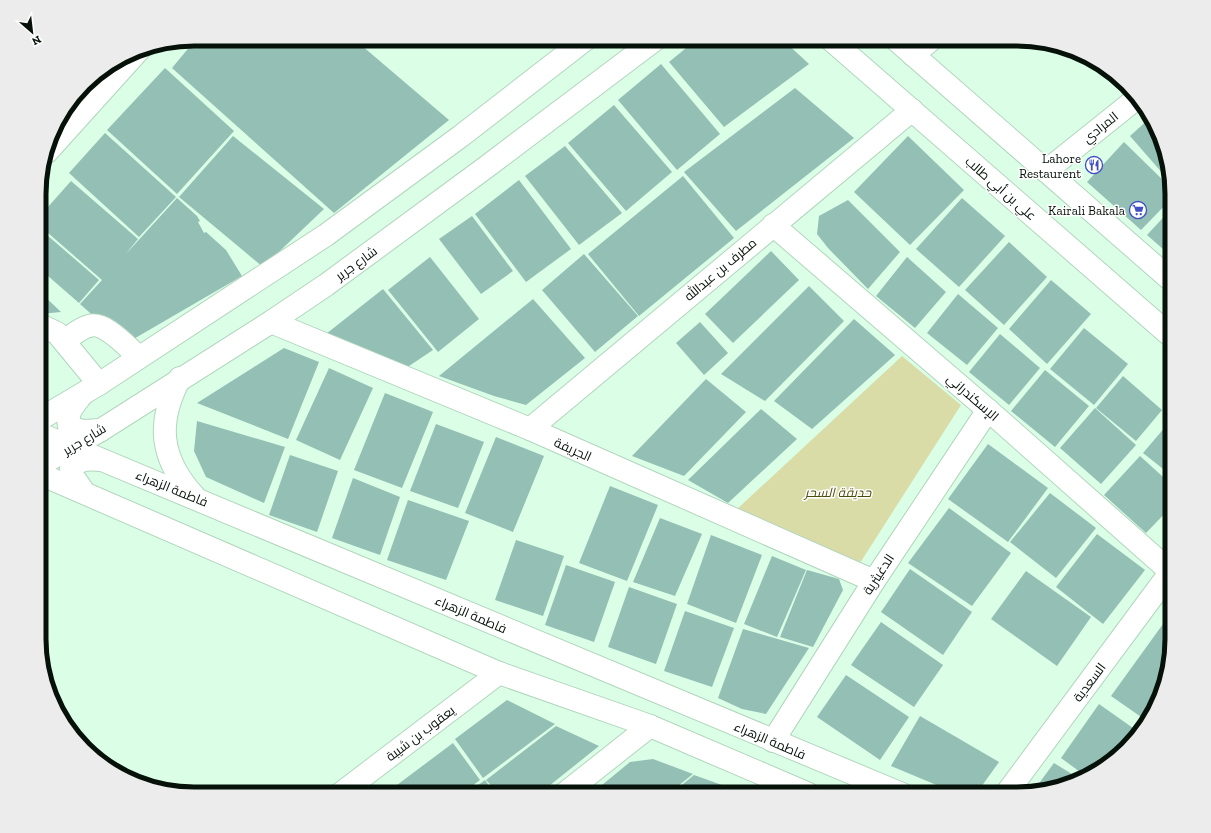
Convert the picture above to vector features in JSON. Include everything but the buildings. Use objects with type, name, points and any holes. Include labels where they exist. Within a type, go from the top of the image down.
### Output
[{"type":"main road","points":[[46,415],[91,389],[326,235],[461,136],[577,46]]},
{"type":"main road","name":"شارع جرير","points":[[46,462],[101,430],[180,378],[271,322],[326,285],[444,199],[647,46]]},
{"type":"main road","name":"علي بن أبي طالب","points":[[838,46],[1165,331]]},
{"type":"main road","points":[[903,46],[1165,275]]},
{"type":"main road","points":[[913,55],[924,46]]},
{"type":"main road","points":[[55,143],[129,61]]},
{"type":"main road","name":"المرادي","points":[[1046,170],[1132,102]]},
{"type":"main road","name":"مطرف بن عبدالله","points":[[530,429],[912,110]]},
{"type":"main road","name":"الإسكندراني","points":[[773,225],[988,410],[1165,566]]},
{"type":"main road","name":"الجريفة","points":[[271,322],[530,429],[874,580]]},
{"type":"main road","points":[[64,341],[85,327],[96,325],[106,329],[139,357]]},
{"type":"main road","points":[[46,328],[57,333],[64,341],[91,389]]},
{"type":"main road","points":[[180,378],[171,395],[166,413],[164,431],[166,450],[173,468],[183,484],[196,498]]},
{"type":"main road","points":[[91,389],[71,408],[68,417],[69,427],[83,430],[101,430]]},
{"type":"main road","name":"الدغيثرية","points":[[773,741],[874,580],[988,410]]},
{"type":"main road","name":"فاطمة الزهراء","points":[[46,436],[885,787]]},
{"type":"main road","points":[[84,492],[72,475],[71,469],[78,462],[86,459],[102,460]]},
{"type":"main road","points":[[46,476],[499,673],[650,726],[773,787]]},
{"type":"main road","name":"السعدية","points":[[1011,787],[1165,579]]},
{"type":"main road","name":"يعقوب بن شيبة","points":[[355,787],[499,673]]},
{"type":"main road","points":[[573,787],[650,726]]},
{"type":"green space","name":"حديقة السحر","points":[[902,356],[961,405],[860,563],[736,510]]},
{"type":"place","name":"Lahore Restaurent","points":[[1094,165]]},
{"type":"place","name":"Kairali Bakala","points":[[1138,210]]}]
